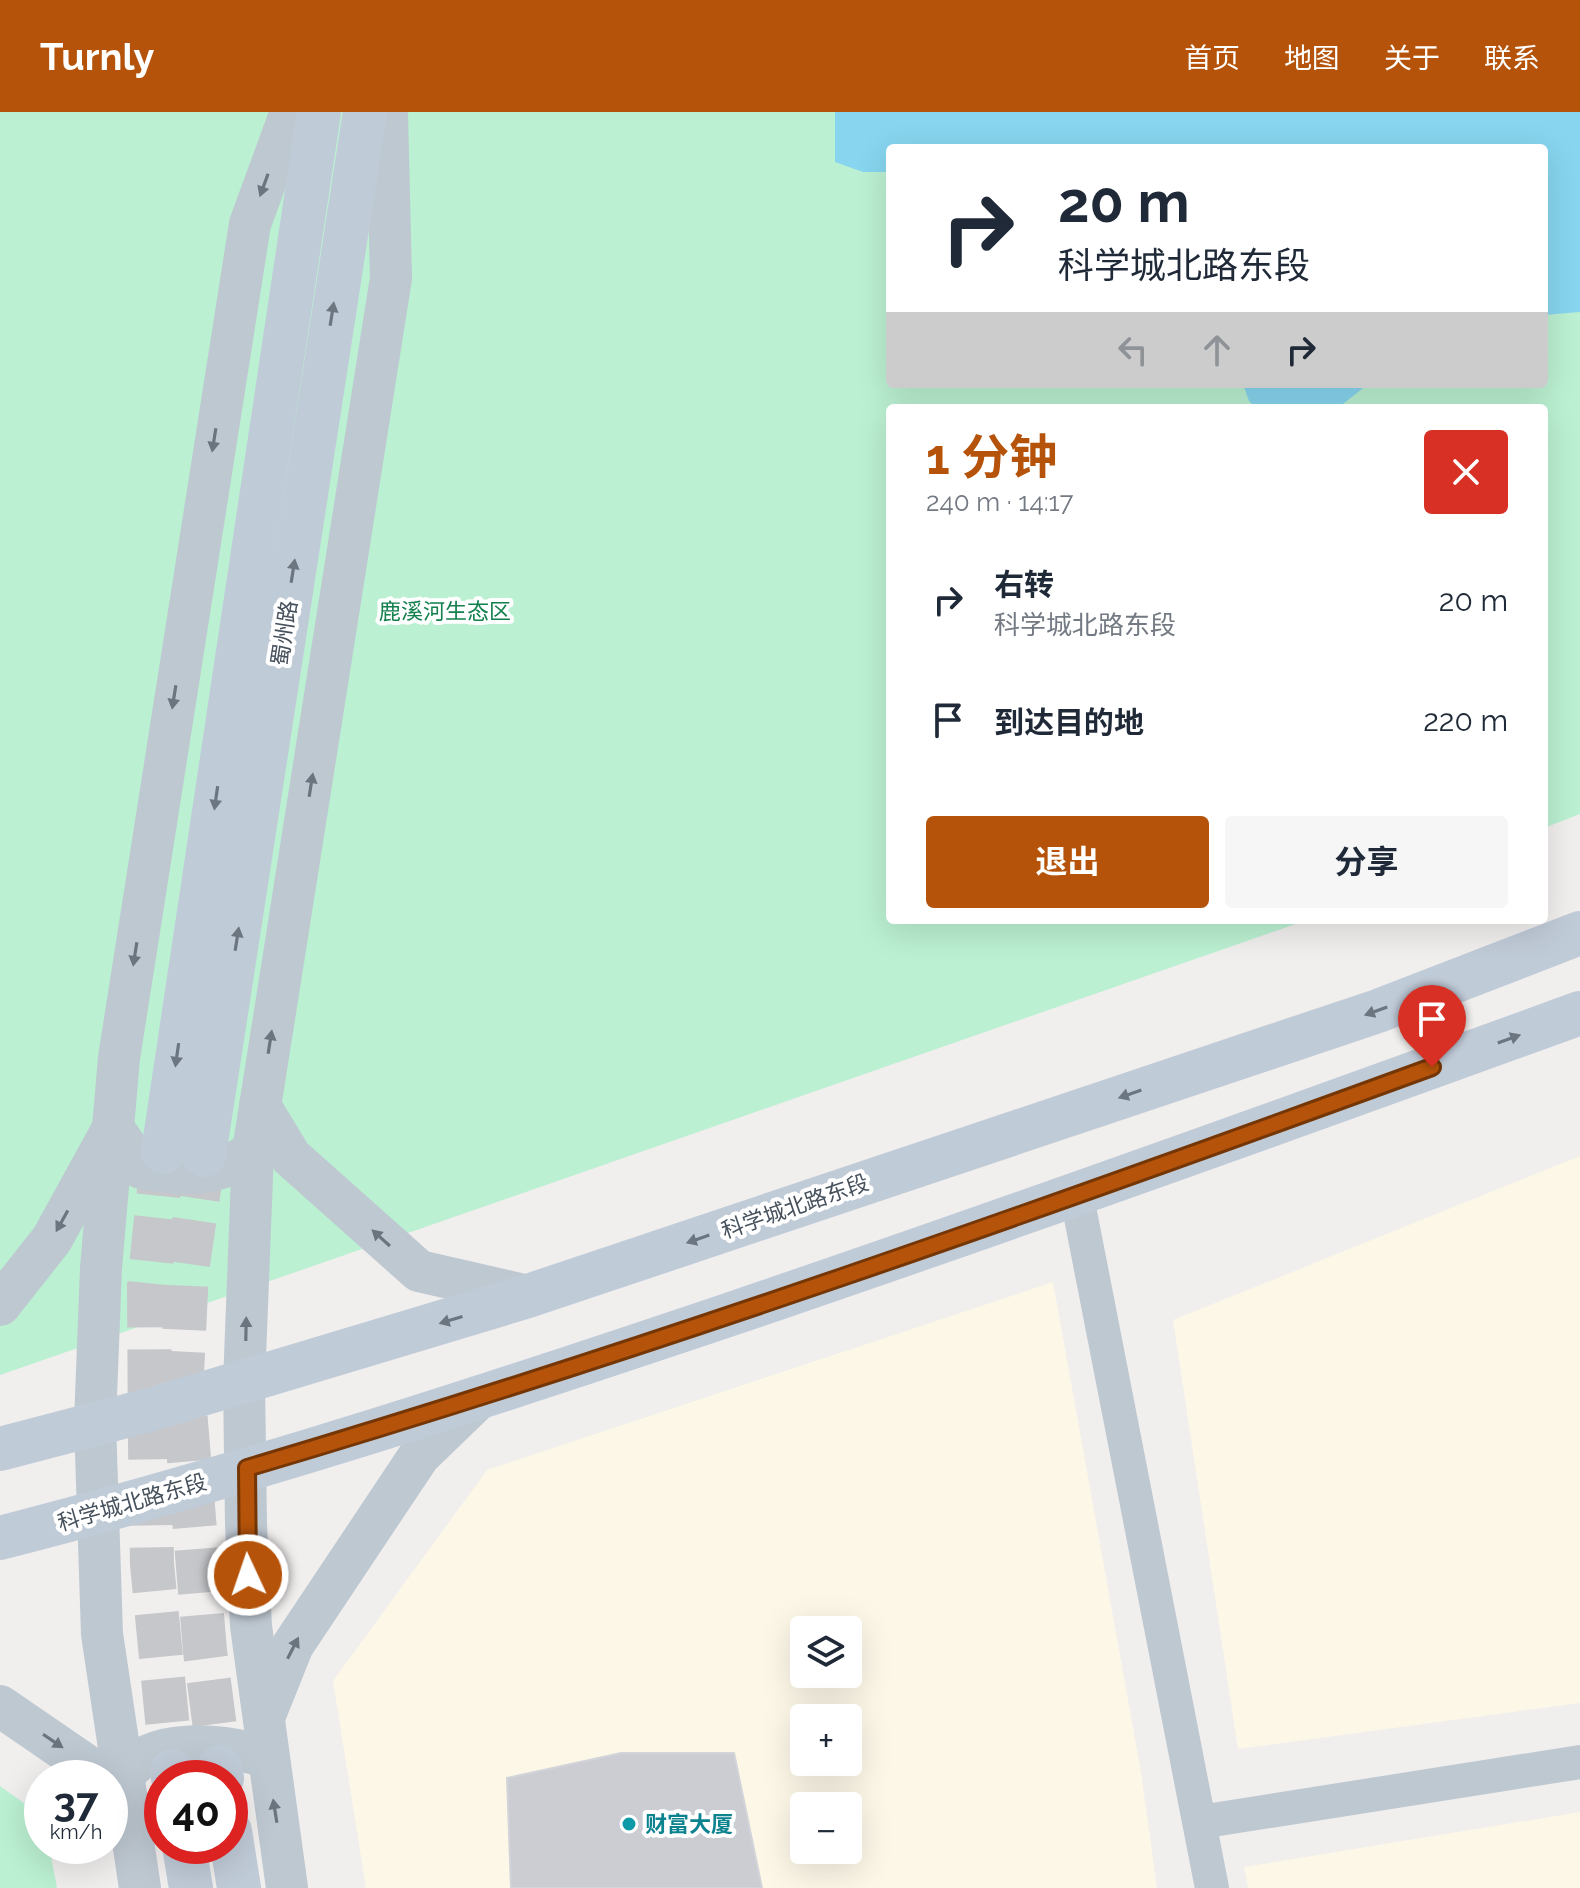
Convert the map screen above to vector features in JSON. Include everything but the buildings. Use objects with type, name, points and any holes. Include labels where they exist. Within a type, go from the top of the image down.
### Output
[{"type":"main road","name":"蜀州路","points":[[319,112],[184,1153],[365,112]]},
{"type":"main road","name":"科学城北路东段","points":[[0,1449],[244,1383],[528,1296],[1378,1011],[1580,933]]},
{"type":"main road","name":"科学城北路东段","points":[[0,1538],[95,1513],[478,1399],[1077,1197],[1580,1013]]},
{"type":"main road","points":[[187,1864],[191,1888]]},
{"type":"main road","points":[[235,1864],[239,1888]]},
{"type":"street","points":[[114,1760],[102,1634],[95,1513],[95,1422],[101,1268],[119,1058],[250,224],[291,112]]},
{"type":"street","points":[[287,1888],[251,1626],[244,1383],[253,1151],[391,278],[387,112]]},
{"type":"street","points":[[260,1106],[291,1157],[419,1271],[528,1296]]},
{"type":"street","points":[[113,1128],[141,1168],[179,1174],[230,1168],[253,1151]]},
{"type":"street","points":[[0,1305],[52,1239],[113,1128]]},
{"type":"street","points":[[1077,1197],[1212,1888]]},
{"type":"street","points":[[265,1738],[293,1645],[419,1456],[478,1399]]},
{"type":"street","points":[[0,1706],[78,1760]]},
{"type":"street","points":[[128,1770],[131,1765],[157,1752],[238,1748],[265,1738]]},
{"type":"street","points":[[1200,1822],[1580,1762]]},
{"type":"street","points":[[128,1835],[140,1888]]},
{"type":"shaded area","points":[[1580,1156],[1580,1703],[1238,1749],[1173,1320]]},
{"type":"shaded area","points":[[1053,1282],[1141,1772],[1157,1888],[366,1888],[333,1681],[487,1470]]},
{"type":"shaded area","points":[[1580,1812],[1580,1888],[1248,1888],[1244,1867]]},
{"type":"green space","name":"鹿溪河生态区","points":[[0,112],[1580,112],[1580,814],[1548,826],[1548,404],[886,404],[886,924],[1296,924],[0,1375]]},
{"type":"green space","points":[[0,1786],[24,1803],[24,1864],[52,1864],[57,1888],[0,1888]]},
{"type":"water","points":[[835,112],[1580,112],[1580,312],[1548,315],[1548,144],[886,144],[886,172],[863,172],[835,162]]},
{"type":"water","points":[[1244,388],[1363,388],[1343,404],[1252,404]]},
{"type":"tunnel","points":[[163,1152],[149,1286],[150,1446],[152,1564],[171,1760]]},
{"type":"tunnel","points":[[204,1155],[187,1271],[182,1374],[205,1651],[219,1760]]},
{"type":"place","name":"财富大厦","points":[[629,1824]]},
{"type":"route","points":[[248,1575],[247,1468],[478,1399],[1077,1197],[1432,1067]]}]
